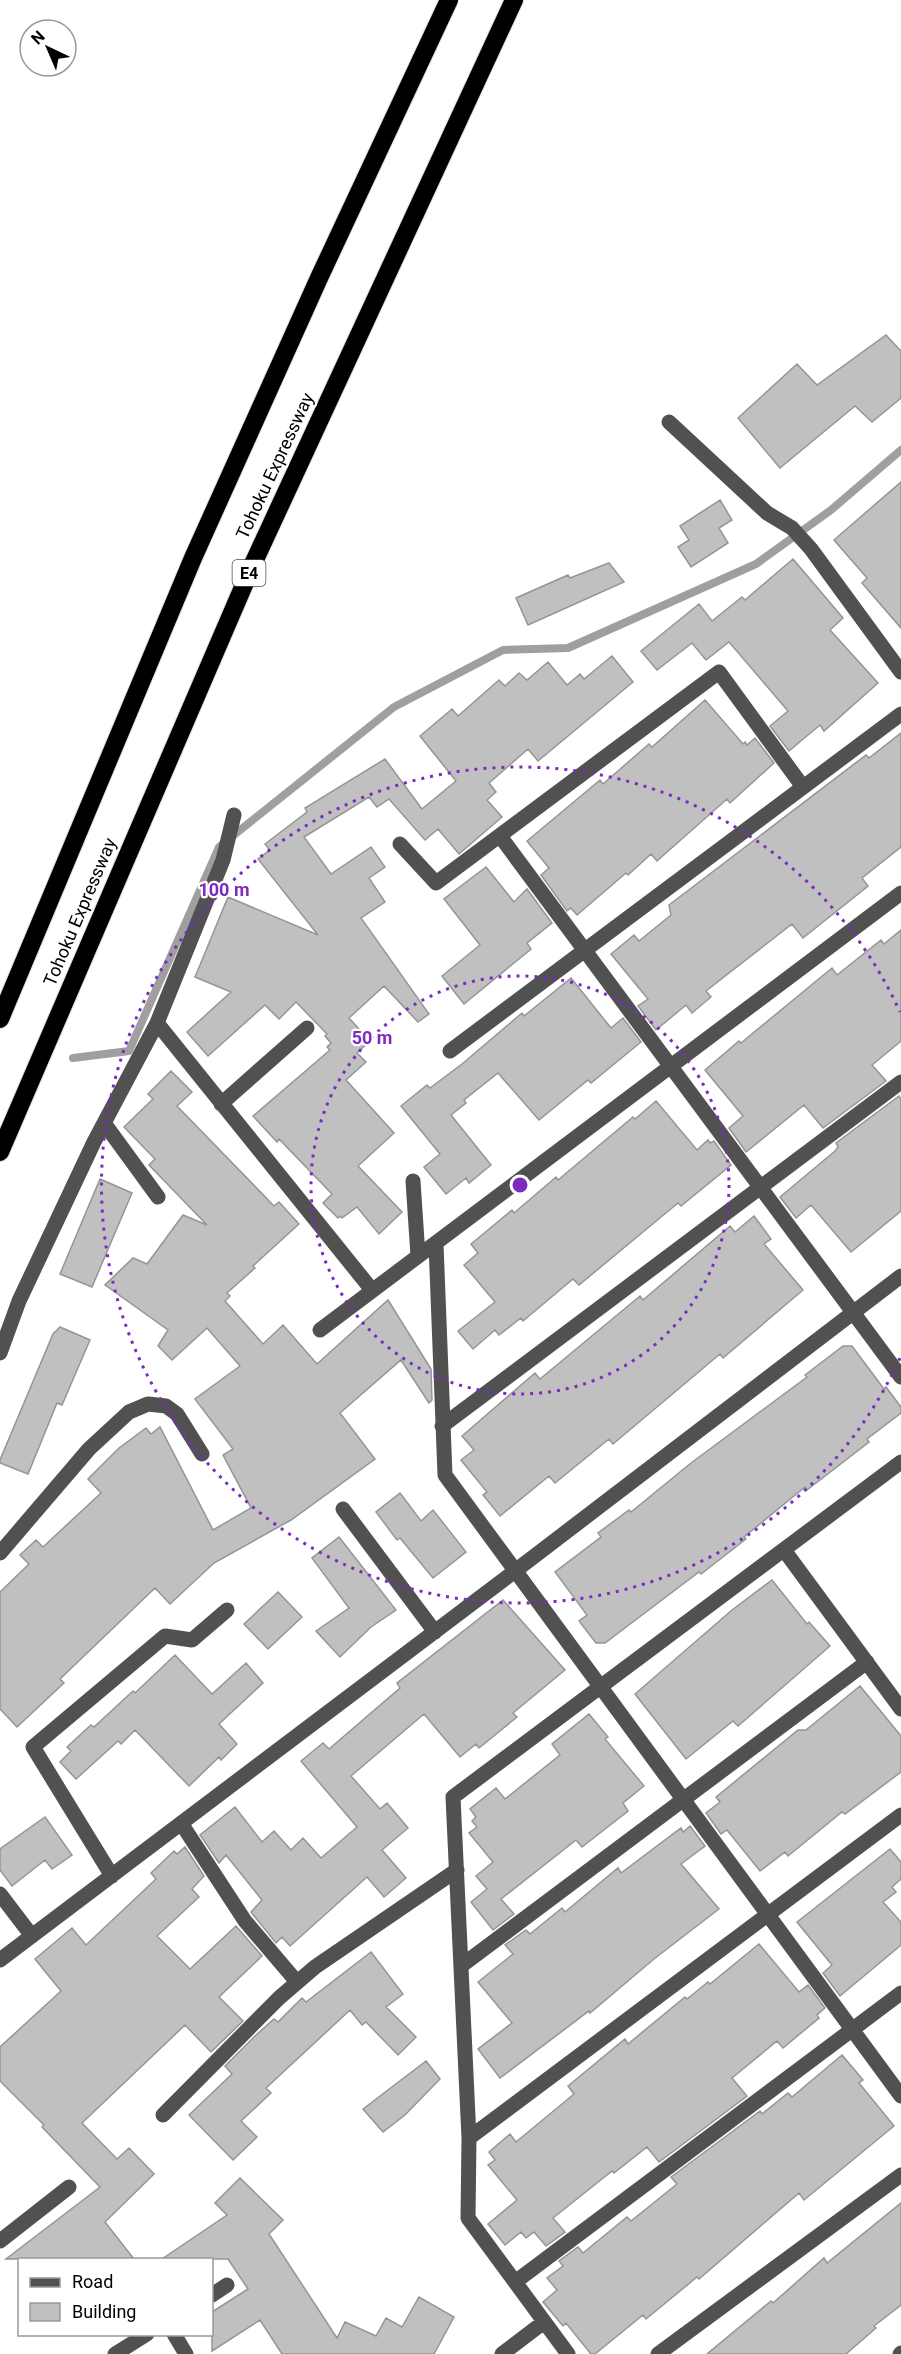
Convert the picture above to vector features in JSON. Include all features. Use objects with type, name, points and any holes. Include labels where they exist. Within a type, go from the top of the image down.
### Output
[{"type":"highway","name":"Tohoku Expressway","points":[[0,1018],[193,558],[324,268],[449,0]]},
{"type":"highway","name":"Tohoku Expressway","points":[[0,1152],[253,564],[514,0]]},
{"type":"street","points":[[669,422],[767,513],[797,534],[811,549],[901,672]]},
{"type":"street","points":[[400,844],[436,883],[720,672],[803,787]]},
{"type":"street","points":[[450,1051],[901,714]]},
{"type":"street","points":[[0,1353],[19,1301],[104,1123],[157,1023],[226,850],[234,815]]},
{"type":"street","points":[[500,836],[901,1377]]},
{"type":"street","points":[[320,1330],[901,893]]},
{"type":"street","points":[[157,1023],[372,1290]]},
{"type":"street","points":[[221,1104],[307,1028]]},
{"type":"street","points":[[442,1426],[901,1082]]},
{"type":"street","points":[[104,1123],[158,1197]]},
{"type":"street","points":[[413,1181],[418,1256]]},
{"type":"street","points":[[436,1244],[445,1475],[901,2096]]},
{"type":"street","points":[[0,1960],[901,1276]]},
{"type":"street","points":[[0,1553],[88,1449],[129,1412],[147,1404],[166,1406],[177,1414],[202,1454]]},
{"type":"street","points":[[568,2354],[468,2218],[469,2138],[453,1797],[901,1462]]},
{"type":"street","points":[[343,1509],[435,1632]]},
{"type":"street","points":[[784,1550],[901,1709]]},
{"type":"street","points":[[112,1876],[33,1747],[165,1636],[192,1640],[227,1610]]},
{"type":"street","points":[[461,1966],[867,1662]]},
{"type":"street","points":[[469,2138],[901,1815]]},
{"type":"street","points":[[181,1823],[245,1921],[297,1982]]},
{"type":"street","points":[[163,2115],[279,1998],[315,1967],[457,1870]]},
{"type":"street","points":[[0,1894],[32,1936]]},
{"type":"street","points":[[515,2282],[901,1993]]},
{"type":"street","points":[[658,2354],[901,2175]]},
{"type":"street","points":[[0,2241],[69,2187]]},
{"type":"street","points":[[213,2294],[227,2285]]},
{"type":"street","points":[[502,2354],[544,2322]]},
{"type":"street","points":[[115,2354],[144,2336]]},
{"type":"street","points":[[175,2336],[186,2354]]},
{"type":"building","points":[[886,335],[901,351],[901,398],[872,422],[855,406],[780,468],[738,418],[797,364],[817,385]]},
{"type":"building","points":[[901,482],[901,628],[862,583],[867,578],[834,540]]},
{"type":"building","points":[[720,500],[732,520],[719,528],[728,543],[691,567],[678,547],[689,540],[680,526]]},
{"type":"building","points":[[793,559],[843,618],[830,630],[878,683],[824,731],[820,725],[789,751],[770,726],[788,711],[729,642],[706,660],[692,643],[657,670],[641,651],[699,604],[712,621],[742,597],[745,600]]},
{"type":"building","points":[[609,563],[624,582],[528,625],[516,598],[568,575],[570,578]]},
{"type":"building","points":[[612,656],[633,682],[538,761],[528,749],[489,783],[496,792],[487,800],[502,817],[459,854],[438,829],[425,840],[389,799],[377,807],[369,797],[304,837],[331,874],[371,847],[385,867],[369,878],[385,902],[361,918],[429,1014],[418,1022],[384,986],[349,1018],[370,1041],[357,1053],[366,1062],[346,1080],[394,1133],[358,1166],[402,1212],[379,1234],[357,1207],[342,1218],[340,1216],[338,1218],[323,1203],[332,1194],[279,1139],[277,1142],[253,1116],[330,1050],[327,1047],[331,1043],[325,1036],[327,1034],[296,1002],[279,1019],[265,1005],[208,1056],[187,1032],[231,992],[195,977],[228,897],[318,935],[258,859],[270,850],[265,844],[307,812],[305,808],[385,759],[422,809],[456,781],[420,736],[452,709],[458,716],[499,680],[505,686],[519,673],[527,680],[548,662],[567,685],[580,674],[584,679]]},
{"type":"building","points":[[705,700],[743,744],[745,742],[747,745],[755,738],[774,763],[730,803],[727,799],[657,861],[651,854],[577,915],[571,908],[567,911],[541,875],[549,868],[527,841],[600,780],[603,784],[649,744],[652,747]]},
{"type":"building","points":[[901,733],[901,847],[862,878],[868,886],[803,938],[792,924],[706,991],[711,997],[692,1013],[686,1005],[656,1030],[638,1006],[648,999],[611,954],[634,935],[639,941],[671,915],[669,905],[866,755],[869,758]]},
{"type":"building","points":[[486,867],[514,902],[527,889],[552,923],[527,943],[531,949],[464,1004],[442,976],[480,945],[444,899]]},
{"type":"building","points":[[901,930],[901,1041],[872,1065],[886,1081],[823,1128],[804,1105],[746,1152],[729,1128],[743,1116],[705,1070],[832,968],[837,975],[881,940],[884,944]]},
{"type":"building","points":[[571,978],[611,1028],[623,1018],[641,1042],[591,1083],[588,1080],[539,1120],[498,1073],[464,1100],[466,1103],[451,1115],[491,1165],[469,1183],[466,1178],[446,1194],[424,1167],[440,1154],[401,1106],[427,1085],[430,1088],[462,1064],[522,1013],[524,1016]]},
{"type":"building","points":[[171,1071],[192,1092],[177,1106],[274,1206],[279,1202],[299,1224],[227,1293],[230,1296],[225,1301],[263,1344],[283,1325],[317,1364],[388,1300],[431,1369],[432,1400],[429,1403],[401,1360],[340,1413],[375,1459],[291,1520],[214,1563],[170,1604],[155,1588],[60,1679],[64,1683],[17,1727],[0,1709],[0,1592],[29,1564],[20,1555],[36,1540],[43,1547],[101,1493],[88,1479],[119,1448],[146,1428],[151,1434],[160,1427],[213,1530],[251,1508],[223,1455],[233,1449],[195,1399],[240,1366],[207,1328],[172,1360],[158,1346],[168,1330],[105,1285],[133,1258],[147,1264],[183,1215],[207,1225],[149,1165],[155,1159],[124,1127],[153,1099],[148,1094]]},
{"type":"building","points":[[899,1096],[901,1099],[901,1211],[851,1252],[811,1205],[796,1218],[780,1197],[835,1151],[838,1147],[836,1143]]},
{"type":"building","points":[[656,1101],[697,1150],[708,1140],[710,1143],[714,1141],[731,1165],[681,1206],[678,1203],[579,1285],[573,1279],[523,1321],[521,1318],[499,1335],[495,1330],[473,1349],[458,1331],[495,1302],[464,1265],[478,1253],[471,1244],[512,1210],[514,1213],[556,1177],[558,1180],[633,1117],[635,1119]]},
{"type":"building","points":[[100,1179],[132,1193],[92,1287],[60,1274]]},
{"type":"building","points":[[754,1216],[771,1239],[764,1244],[803,1290],[723,1358],[720,1354],[613,1444],[609,1439],[555,1483],[549,1476],[500,1516],[483,1495],[487,1492],[461,1460],[474,1450],[462,1436],[535,1373],[540,1379],[640,1296],[643,1300],[730,1226],[735,1232]]},
{"type":"building","points":[[60,1327],[90,1340],[62,1405],[57,1403],[28,1474],[0,1463],[0,1460],[53,1334]]},
{"type":"building","points":[[843,1346],[852,1346],[884,1389],[886,1387],[901,1407],[901,1413],[867,1439],[869,1442],[807,1490],[805,1487],[744,1537],[746,1539],[701,1574],[699,1572],[605,1643],[596,1643],[579,1621],[587,1615],[555,1572],[601,1537],[598,1533],[629,1510],[631,1512],[691,1463],[807,1377],[805,1375]]},
{"type":"building","points":[[400,1493],[421,1521],[433,1510],[466,1552],[433,1578],[400,1538],[397,1540],[376,1512]]},
{"type":"building","points":[[339,1537],[396,1610],[371,1627],[340,1657],[316,1631],[349,1608],[312,1558]]},
{"type":"building","points":[[772,1580],[807,1624],[809,1622],[830,1646],[738,1726],[733,1721],[686,1759],[635,1694],[732,1610]]},
{"type":"building","points":[[278,1592],[302,1617],[268,1649],[244,1624]]},
{"type":"building","points":[[503,1600],[565,1670],[513,1713],[517,1717],[479,1748],[476,1744],[460,1757],[424,1714],[351,1776],[380,1809],[387,1803],[408,1828],[382,1850],[406,1878],[384,1897],[367,1877],[290,1946],[282,1937],[276,1943],[251,1912],[262,1900],[226,1855],[219,1863],[200,1835],[235,1807],[262,1842],[274,1831],[291,1850],[303,1838],[321,1858],[357,1827],[301,1761],[323,1743],[329,1749],[400,1688],[397,1683]]},
{"type":"building","points":[[175,1655],[212,1694],[246,1663],[263,1683],[219,1724],[237,1744],[221,1760],[219,1757],[189,1786],[135,1730],[121,1744],[118,1741],[76,1779],[60,1762],[71,1751],[67,1747],[91,1725],[94,1727],[133,1691],[135,1693]]},
{"type":"building","points":[[860,1686],[901,1736],[901,1772],[845,1814],[842,1812],[788,1856],[785,1852],[760,1871],[727,1830],[721,1834],[706,1813],[720,1802],[716,1797],[798,1730],[806,1730]]},
{"type":"building","points":[[589,1714],[608,1737],[605,1739],[644,1786],[623,1803],[628,1811],[582,1847],[576,1840],[501,1899],[514,1914],[493,1930],[471,1902],[487,1889],[476,1876],[493,1862],[469,1833],[477,1827],[472,1821],[476,1817],[470,1809],[496,1788],[505,1799],[560,1755],[552,1744]]},
{"type":"building","points":[[45,1817],[72,1855],[52,1869],[45,1860],[12,1886],[0,1870],[0,1849]]},
{"type":"building","points":[[690,1826],[705,1846],[681,1864],[719,1909],[654,1959],[590,2013],[589,2011],[500,2078],[478,2049],[512,2023],[478,1982],[513,1954],[505,1945],[526,1930],[530,1934],[562,1908],[565,1912],[618,1868],[621,1873],[681,1828],[683,1832]]},
{"type":"building","points":[[185,1847],[204,1876],[192,1889],[199,1897],[157,1936],[190,1969],[236,1926],[262,1956],[219,1997],[243,2021],[211,2052],[185,2025],[82,2123],[117,2159],[129,2148],[154,2174],[105,2222],[133,2258],[6,2259],[100,2187],[42,2127],[44,2125],[0,2081],[0,2047],[61,1991],[35,1959],[72,1928],[86,1945],[156,1879],[151,1873],[174,1851],[177,1854]]},
{"type":"building","points":[[890,1849],[901,1862],[901,1879],[892,1887],[896,1892],[883,1902],[901,1922],[901,1945],[840,1996],[823,1973],[832,1965],[797,1922]]},
{"type":"building","points":[[759,1944],[799,1992],[808,1985],[825,2008],[817,2015],[819,2018],[783,2048],[777,2041],[732,2078],[747,2096],[659,2162],[647,2147],[614,2173],[612,2171],[553,2218],[565,2232],[546,2246],[534,2232],[526,2238],[521,2232],[505,2245],[488,2224],[517,2200],[488,2165],[495,2160],[489,2152],[510,2134],[516,2142],[574,2094],[568,2086],[625,2039],[628,2044],[685,1997],[687,1999],[708,1982],[710,1984]]},
{"type":"building","points":[[371,1952],[403,1994],[386,2007],[416,2037],[398,2055],[366,2022],[362,2025],[350,2010],[266,2088],[271,2093],[241,2121],[257,2137],[233,2160],[189,2115],[232,2074],[225,2066],[256,2035],[274,2019],[278,2022],[302,1998],[306,2002]]},
{"type":"building","points":[[842,2055],[863,2080],[859,2083],[894,2126],[804,2200],[799,2193],[699,2279],[697,2277],[646,2319],[643,2315],[595,2354],[591,2354],[566,2323],[563,2326],[543,2302],[557,2290],[547,2278],[563,2266],[559,2261],[578,2247],[583,2253],[627,2217],[631,2221],[677,2184],[671,2177],[760,2111],[762,2114],[788,2093],[792,2097]]},
{"type":"building","points":[[426,2061],[440,2079],[405,2115],[383,2132],[363,2109]]},
{"type":"building","points":[[240,2178],[283,2220],[269,2234],[337,2338],[345,2322],[376,2336],[386,2318],[402,2327],[419,2297],[454,2317],[434,2354],[282,2354],[260,2320],[212,2351],[213,2311],[248,2289],[228,2259],[163,2258],[227,2215],[215,2203]]},
{"type":"building","points":[[901,2203],[901,2305],[874,2326],[876,2328],[846,2354],[707,2354],[771,2301],[773,2303],[824,2258],[827,2263]]},
{"type":"waterway","points":[[73,1058],[129,1051],[219,847],[394,707],[503,650],[568,648],[756,564],[831,510],[901,450]]}]
